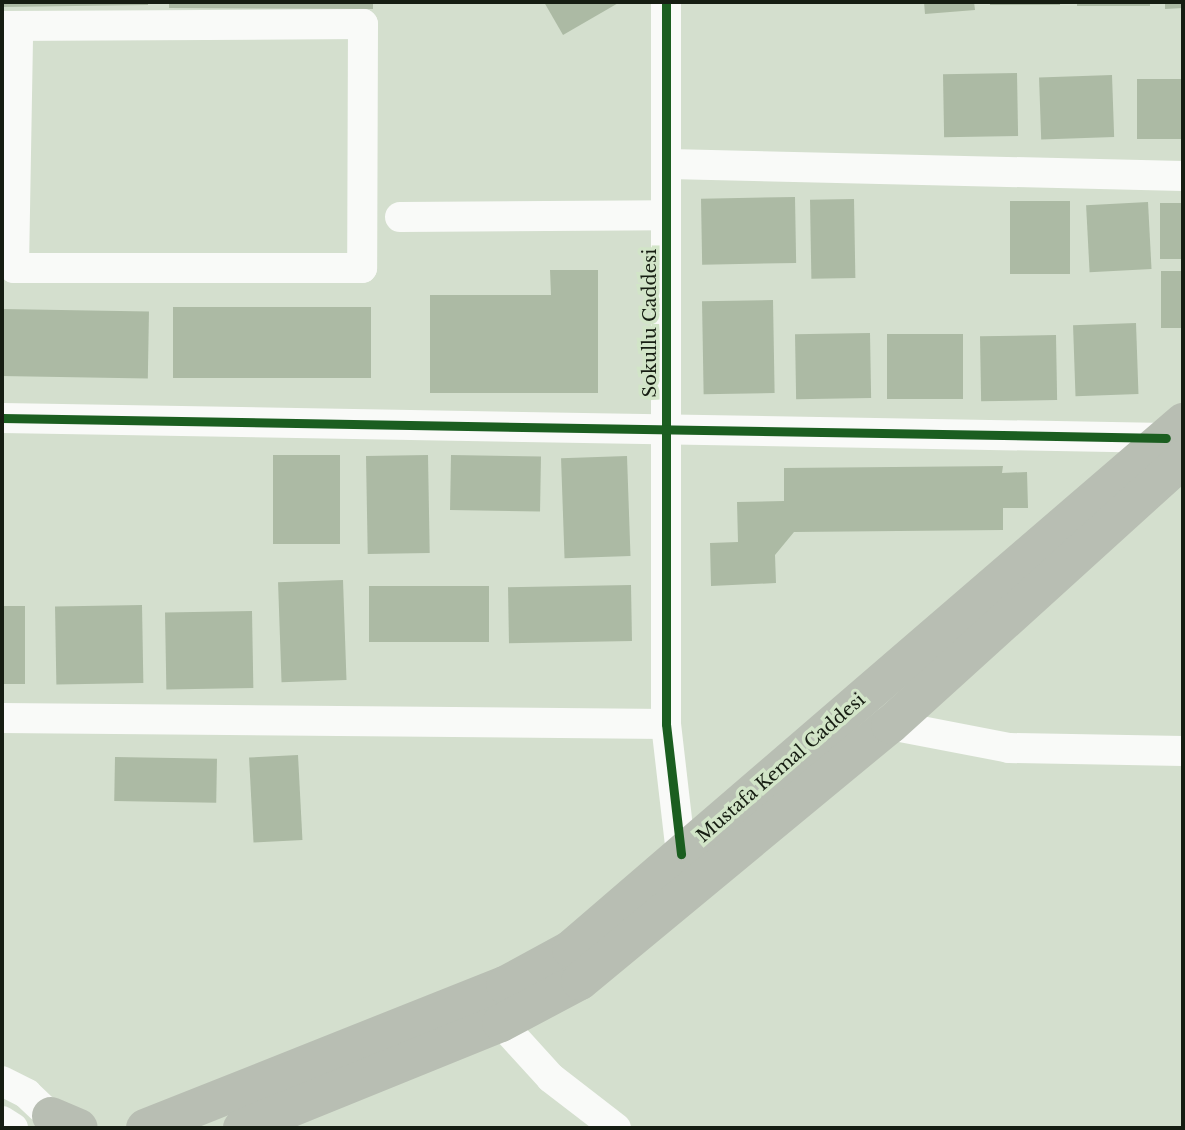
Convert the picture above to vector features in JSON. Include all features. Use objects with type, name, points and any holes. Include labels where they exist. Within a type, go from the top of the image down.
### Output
[{"type":"main road","name":"Mustafa Kemal Caddesi","points":[[242,1128],[501,1023],[580,981],[624,948],[890,725],[1177,439]]},
{"type":"main road","name":"Mustafa Kemal Caddesi","points":[[145,1128],[505,985],[570,949],[1177,439]]},
{"type":"street","name":"Sokullu Caddesi","points":[[666,2],[669,164],[664,215],[666,724],[681,854]]},
{"type":"street","points":[[363,24],[362,268],[14,268],[10,27],[363,24]]},
{"type":"street","points":[[669,164],[1183,176]]},
{"type":"street","points":[[400,217],[664,215]]},
{"type":"street","points":[[2,418],[666,426],[1177,439]]},
{"type":"street","points":[[2,718],[666,724]]},
{"type":"street","points":[[890,725],[1009,748],[1183,751]]},
{"type":"street","points":[[501,1023],[551,1078],[616,1128]]},
{"type":"street","points":[[2,1081],[64,1124]]},
{"type":"street","points":[[2,1121],[13,1128]]},
{"type":"building","points":[[2,2],[148,2],[148,5],[2,7]]},
{"type":"building","points":[[169,2],[373,2],[373,9],[169,8]]},
{"type":"building","points":[[544,2],[620,2],[563,35]]},
{"type":"building","points":[[924,2],[974,2],[975,10],[925,14]]},
{"type":"building","points":[[990,2],[1060,2],[1060,5],[990,5]]},
{"type":"building","points":[[1077,2],[1150,2],[1150,6],[1077,6]]},
{"type":"building","points":[[1165,2],[1183,2],[1183,8],[1165,9]]},
{"type":"building","points":[[1017,73],[1018,136],[944,137],[943,74]]},
{"type":"building","points":[[1112,75],[1114,137],[1041,140],[1039,78]]},
{"type":"building","points":[[1137,79],[1183,79],[1183,139],[1137,139]]},
{"type":"building","points":[[795,197],[796,263],[702,265],[701,199]]},
{"type":"building","points":[[854,199],[855,278],[811,279],[810,200]]},
{"type":"building","points":[[1010,201],[1070,201],[1070,274],[1010,274]]},
{"type":"building","points":[[1148,202],[1152,269],[1090,272],[1086,205]]},
{"type":"building","points":[[1160,203],[1183,203],[1183,259],[1160,259]]},
{"type":"building","points":[[550,270],[598,270],[598,393],[430,393],[430,295],[551,295]]},
{"type":"building","points":[[1161,271],[1183,271],[1183,328],[1161,328]]},
{"type":"building","points":[[773,300],[775,393],[704,394],[702,301]]},
{"type":"building","points":[[173,307],[371,307],[371,378],[173,378]]},
{"type":"building","points":[[2,309],[149,312],[148,379],[2,376]]},
{"type":"building","points":[[1136,323],[1138,394],[1076,396],[1073,325]]},
{"type":"building","points":[[870,333],[871,398],[796,399],[795,334]]},
{"type":"building","points":[[887,334],[963,334],[963,399],[887,399]]},
{"type":"building","points":[[1056,335],[1057,400],[981,401],[980,336]]},
{"type":"building","points":[[273,455],[340,455],[340,544],[273,544]]},
{"type":"building","points":[[428,455],[430,553],[368,554],[366,456]]},
{"type":"building","points":[[451,455],[541,457],[540,512],[450,510]]},
{"type":"building","points":[[627,456],[630,556],[565,558],[561,458]]},
{"type":"building","points":[[1003,466],[1002,473],[1027,472],[1028,508],[1003,508],[1003,530],[794,532],[775,555],[776,583],[711,586],[710,543],[738,542],[737,502],[784,501],[784,468]]},
{"type":"building","points":[[343,580],[346,680],[282,682],[278,582]]},
{"type":"building","points":[[631,585],[632,641],[509,643],[508,587]]},
{"type":"building","points":[[369,586],[489,586],[489,642],[369,642]]},
{"type":"building","points":[[142,605],[143,683],[56,685],[55,607]]},
{"type":"building","points":[[2,606],[25,606],[25,684],[2,684]]},
{"type":"building","points":[[252,611],[253,688],[166,690],[165,613]]},
{"type":"building","points":[[298,755],[302,840],[254,842],[249,758]]},
{"type":"building","points":[[115,757],[217,759],[216,803],[114,801]]},
{"type":"cycle path","points":[[666,2],[666,724],[681,854]]},
{"type":"cycle path","points":[[2,418],[1166,438]]}]
